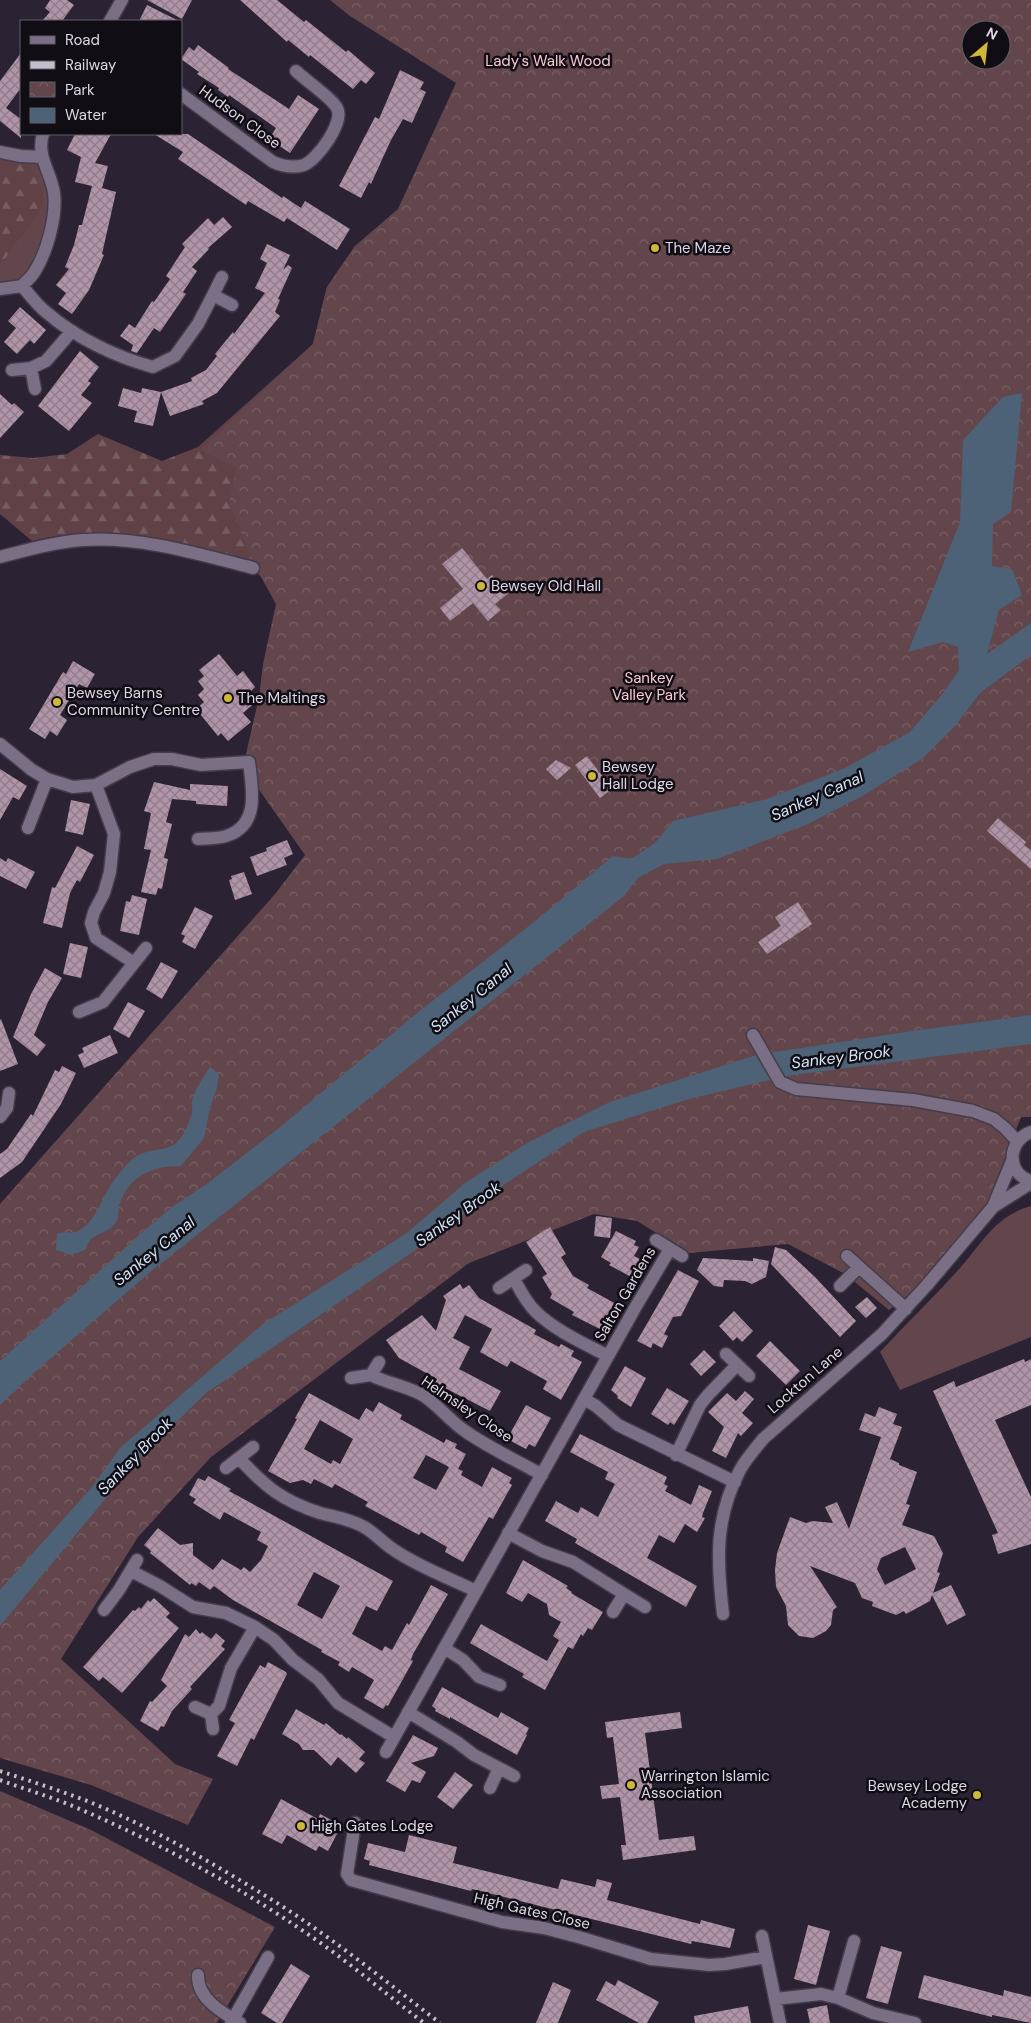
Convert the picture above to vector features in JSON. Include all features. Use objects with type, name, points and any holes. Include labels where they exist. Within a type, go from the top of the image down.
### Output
[{"type":"street","points":[[111,20],[122,0]]},
{"type":"street","name":"Hudson Close","points":[[182,95],[273,162],[287,166],[304,165],[312,161],[321,151],[336,124],[339,114],[331,101],[296,71]]},
{"type":"street","points":[[0,289],[22,286],[35,271],[48,241],[54,217],[54,192],[42,157],[40,142],[43,135]]},
{"type":"street","points":[[0,152],[42,157]]},
{"type":"street","points":[[22,286],[45,312],[72,331],[128,360],[154,367],[174,356],[198,324],[222,277]]},
{"type":"street","points":[[213,295],[232,305]]},
{"type":"street","points":[[12,370],[31,368],[46,360],[72,331]]},
{"type":"street","points":[[31,368],[35,389]]},
{"type":"street","points":[[0,557],[40,546],[84,540],[142,543],[193,552],[253,568]]},
{"type":"street","points":[[0,744],[32,770],[47,779],[73,787],[96,785],[130,767],[154,759],[172,759],[201,765],[249,762],[253,803],[246,823],[229,835],[198,839]]},
{"type":"street","points":[[28,828],[47,779]]},
{"type":"street","points":[[96,785],[114,834],[110,872],[104,893],[94,912],[91,923],[96,938],[134,963]]},
{"type":"street","points":[[79,1012],[103,1002],[146,948]]},
{"type":"street","points":[[753,1035],[780,1082],[796,1090],[913,1100],[973,1111],[994,1119],[1006,1128],[1017,1141],[1023,1135],[1031,1132]]},
{"type":"street","points":[[0,1117],[7,1108],[9,1093]]},
{"type":"street","name":"Lockton Lane","points":[[723,1614],[718,1568],[719,1534],[721,1520],[740,1470],[763,1439],[875,1340],[906,1309],[992,1207],[1012,1161],[1017,1141]]},
{"type":"street","points":[[1012,1161],[1020,1175],[1031,1182]]},
{"type":"street","name":"Lockton Lane","points":[[992,1207],[1031,1182]]},
{"type":"street","name":"Salton Gardens","points":[[656,1240],[682,1256]]},
{"type":"street","name":"Salton Gardens","points":[[608,1356],[670,1249]]},
{"type":"street","points":[[846,1256],[906,1309]]},
{"type":"street","points":[[840,1286],[859,1267]]},
{"type":"street","points":[[499,1288],[526,1270]]},
{"type":"street","points":[[386,1752],[608,1356],[569,1334],[536,1312],[528,1303],[514,1279]]},
{"type":"street","points":[[726,1354],[749,1376]]},
{"type":"street","points":[[351,1378],[371,1375],[380,1362]]},
{"type":"street","points":[[676,1455],[700,1405],[708,1394],[737,1365]]},
{"type":"street","name":"Helmsley Close","points":[[371,1375],[391,1384],[413,1390],[425,1397],[463,1429],[542,1475]]},
{"type":"street","points":[[584,1399],[596,1406],[618,1426],[735,1482]]},
{"type":"street","points":[[226,1468],[253,1447]]},
{"type":"street","points":[[239,1458],[257,1478],[277,1495],[298,1505],[352,1521],[364,1527],[415,1563],[476,1591]]},
{"type":"street","points":[[508,1533],[542,1551],[573,1562],[645,1607]]},
{"type":"street","points":[[104,1610],[134,1565],[160,1586],[194,1607],[226,1612],[255,1627],[274,1640],[293,1660],[318,1679],[338,1703],[394,1738]]},
{"type":"street","points":[[613,1612],[624,1594]]},
{"type":"street","points":[[212,1729],[211,1714],[219,1706],[231,1668],[255,1627]]},
{"type":"street","points":[[444,1648],[464,1660],[479,1677],[500,1685]]},
{"type":"street","points":[[195,1707],[211,1714]]},
{"type":"street","points":[[408,1712],[457,1742],[474,1755],[514,1776]]},
{"type":"street","points":[[490,1788],[499,1768]]},
{"type":"street","name":"High Gates Close","points":[[355,1823],[346,1874],[351,1880],[502,1922],[544,1928],[582,1938],[651,1959],[709,1965],[725,1964],[766,1956]]},
{"type":"street","points":[[762,1936],[780,2023]]},
{"type":"street","points":[[838,1998],[854,1941]]},
{"type":"street","points":[[198,1975],[200,1990],[206,1998],[235,2022],[268,1958]]},
{"type":"street","points":[[775,1999],[821,1994],[838,1998],[873,2013],[915,2023]]},
{"type":"green space","name":"Sankey Valley Park","points":[[330,0],[1031,0],[1031,1117],[1021,1117],[988,1202],[941,1262],[914,1291],[889,1310],[845,1274],[788,1244],[689,1253],[637,1221],[594,1214],[469,1263],[211,1457],[138,1537],[61,1659],[175,1764],[213,1779],[188,1825],[91,1785],[0,1758],[0,1204],[275,894],[305,855],[243,767],[259,697],[263,664],[276,604],[261,577],[253,568],[253,562],[229,502],[237,468],[201,450],[313,344],[327,287],[355,246],[398,209],[456,83],[350,16]]},
{"type":"green space","points":[[21,156],[41,157],[54,217],[22,286],[0,288],[0,209],[12,195]]},
{"type":"green space","points":[[0,158],[29,165],[41,186],[44,200],[32,223],[0,265]]},
{"type":"green space","points":[[355,246],[253,562],[198,547],[144,536],[88,533],[60,535],[32,541],[0,514],[0,455],[33,458],[67,454],[98,434],[162,461],[198,447],[313,344],[327,287]]},
{"type":"green space","points":[[1031,1206],[1031,1337],[900,1390],[880,1352],[950,1279],[999,1223],[1019,1210]]},
{"type":"green space","points":[[0,1791],[91,1830],[275,1927],[217,2023],[0,2023]]},
{"type":"water","name":"Sankey Canal","points":[[1022,393],[1011,512],[993,524],[992,566],[1012,569],[1022,595],[999,610],[987,654],[1031,623],[1031,655],[980,693],[955,726],[923,758],[866,794],[808,824],[717,859],[664,864],[638,878],[624,896],[149,1273],[37,1370],[0,1405],[0,1361],[137,1237],[172,1207],[208,1183],[280,1127],[422,1009],[534,922],[613,856],[631,859],[655,843],[673,821],[767,799],[845,768],[910,732],[944,692],[959,670],[958,647],[943,642],[908,652],[960,522],[963,440],[1003,397]]},
{"type":"water","name":"Sankey Brook","points":[[1031,1015],[1031,1044],[786,1076],[689,1099],[584,1132],[499,1188],[414,1251],[206,1393],[136,1462],[0,1626],[0,1590],[92,1487],[120,1448],[263,1324],[407,1233],[465,1183],[527,1143],[610,1102],[756,1055]]},
{"type":"water","points":[[210,1067],[219,1074],[204,1138],[181,1166],[152,1170],[136,1179],[124,1194],[114,1225],[94,1237],[88,1243],[85,1250],[71,1255],[56,1250],[57,1234],[76,1232],[92,1219],[113,1181],[130,1161],[146,1152],[170,1147],[179,1140],[190,1119],[192,1099]]},
{"type":"building","points":[[50,0],[67,0],[74,5],[63,20],[43,20],[50,12],[45,8]]},
{"type":"building","points":[[147,0],[192,0],[182,19]]},
{"type":"building","points":[[240,0],[277,0],[346,52],[348,50],[375,73],[366,84],[361,80],[353,89],[310,55],[309,57],[288,40],[287,42]]},
{"type":"building","points":[[147,5],[177,20],[140,20]]},
{"type":"building","points":[[198,45],[228,69],[289,109],[298,95],[319,109],[290,153],[269,139],[276,128],[229,95],[228,97],[218,90],[219,88],[197,74],[199,72],[182,60],[189,47],[194,51]]},
{"type":"building","points":[[20,54],[20,89],[6,108],[20,118],[21,138],[0,121],[0,81]]},
{"type":"building","points":[[400,70],[424,82],[420,89],[426,92],[412,123],[403,119],[390,142],[371,184],[369,182],[361,198],[339,186],[375,117],[379,119]]},
{"type":"building","points":[[188,134],[282,198],[283,196],[301,208],[305,201],[350,229],[337,250],[287,218],[284,222],[248,201],[246,205],[178,159],[183,152],[156,135]]},
{"type":"building","points":[[74,135],[110,135],[95,163],[108,166],[102,188],[116,192],[102,254],[104,255],[89,290],[72,314],[58,304],[66,293],[56,285],[69,269],[65,267],[74,245],[79,225],[82,225],[92,186],[75,182],[81,157],[67,150]]},
{"type":"building","points":[[223,217],[232,227],[208,248],[192,267],[197,271],[183,292],[186,294],[160,332],[154,328],[137,353],[131,351],[133,345],[120,336],[129,324],[135,328],[152,301],[154,302],[170,279],[166,276],[185,247],[182,244],[208,218],[214,225]]},
{"type":"building","points":[[267,244],[290,255],[283,270],[288,265],[292,268],[278,299],[280,300],[275,312],[280,316],[217,393],[202,401],[204,404],[170,416],[161,392],[192,381],[191,378],[206,370],[217,356],[215,354],[233,332],[234,334],[265,293],[255,288],[267,263],[260,259]]},
{"type":"building","points":[[20,307],[46,330],[34,344],[30,340],[17,354],[4,342],[16,328],[8,321]]},
{"type":"building","points":[[80,351],[99,367],[88,381],[91,383],[81,395],[92,403],[69,431],[38,406]]},
{"type":"building","points":[[123,388],[141,393],[142,388],[161,392],[153,426],[134,422],[137,411],[118,406]]},
{"type":"building","points":[[0,394],[12,405],[14,403],[24,412],[0,438]]},
{"type":"building","name":"Bewsey Old Hall","points":[[462,548],[487,579],[492,575],[508,594],[495,604],[501,610],[488,621],[473,603],[450,621],[440,608],[463,589],[442,564]]},
{"type":"building","name":"The Maltings","points":[[219,654],[237,676],[243,671],[255,687],[250,692],[257,701],[243,713],[251,722],[228,741],[221,733],[218,736],[196,709],[204,702],[198,695],[204,689],[198,681],[204,676],[199,670]]},
{"type":"building","name":"Bewsey Barns Community Centre","points":[[73,661],[95,674],[87,688],[79,684],[60,715],[67,720],[57,736],[50,731],[45,739],[29,729],[63,672],[66,674]]},
{"type":"building","name":"Bewsey Hall Lodge","points":[[587,756],[612,789],[600,798],[575,765]]},
{"type":"building","points":[[556,760],[571,768],[557,780],[546,769]]},
{"type":"building","points":[[0,769],[27,786],[19,800],[13,797],[0,820]]},
{"type":"building","points":[[154,782],[190,790],[190,784],[228,786],[227,806],[196,804],[196,801],[172,799],[166,822],[172,824],[164,858],[168,859],[162,889],[158,888],[156,895],[141,892],[151,850],[144,849],[151,813],[144,811]]},
{"type":"building","points":[[71,800],[90,804],[83,835],[65,831]]},
{"type":"building","points":[[998,818],[1026,842],[1024,845],[1031,850],[1031,869],[987,831]]},
{"type":"building","points":[[287,840],[293,854],[284,858],[287,865],[257,876],[250,857],[267,851],[266,848]]},
{"type":"building","points":[[77,846],[94,855],[80,882],[77,880],[70,893],[62,928],[43,923],[52,887],[55,888]]},
{"type":"building","points":[[0,858],[6,862],[8,858],[35,872],[26,889],[0,876]]},
{"type":"building","points":[[244,872],[252,894],[235,900],[229,880],[232,879],[231,876]]},
{"type":"building","points":[[132,895],[147,899],[139,935],[120,931],[126,901],[130,902]]},
{"type":"building","points":[[798,902],[812,924],[767,954],[758,942],[781,926],[775,917]]},
{"type":"building","points":[[195,907],[213,916],[195,949],[182,942],[185,936],[181,934]]},
{"type":"building","points":[[70,943],[88,947],[81,978],[63,974]]},
{"type":"building","points":[[161,962],[178,971],[162,999],[146,989]]},
{"type":"building","points":[[45,968],[62,978],[48,1002],[34,1035],[46,1045],[37,1056],[13,1037],[31,994]]},
{"type":"building","points":[[128,1002],[145,1011],[129,1038],[113,1029]]},
{"type":"building","points":[[0,1020],[18,1064],[0,1071]]},
{"type":"building","points":[[110,1035],[118,1053],[84,1068],[78,1055],[84,1052],[82,1048]]},
{"type":"building","points":[[62,1066],[76,1073],[61,1104],[22,1162],[0,1178],[0,1154],[7,1149],[31,1114],[33,1116],[55,1070],[59,1072]]},
{"type":"building","points":[[596,1216],[612,1218],[610,1238],[594,1236]]},
{"type":"building","points":[[550,1227],[566,1254],[561,1257],[573,1276],[589,1285],[587,1288],[620,1306],[606,1332],[572,1315],[574,1312],[550,1298],[552,1294],[542,1277],[547,1274],[526,1242]]},
{"type":"building","points":[[616,1231],[636,1241],[634,1245],[639,1247],[634,1256],[648,1263],[641,1277],[637,1275],[635,1279],[609,1265],[611,1263],[601,1257]]},
{"type":"building","points":[[775,1247],[786,1250],[815,1277],[856,1321],[840,1337],[771,1264]]},
{"type":"building","points":[[703,1258],[753,1261],[753,1258],[769,1261],[766,1277],[752,1284],[745,1281],[724,1280],[723,1287],[714,1286],[697,1270]]},
{"type":"building","points":[[678,1270],[699,1281],[681,1316],[673,1317],[664,1334],[668,1336],[662,1348],[653,1343],[651,1348],[637,1341]]},
{"type":"building","points":[[460,1284],[463,1289],[469,1285],[479,1298],[536,1330],[534,1334],[559,1347],[561,1344],[574,1351],[571,1356],[582,1362],[561,1400],[543,1389],[547,1381],[511,1361],[507,1367],[480,1352],[492,1329],[465,1315],[453,1338],[470,1347],[459,1369],[501,1391],[490,1411],[435,1383],[437,1379],[399,1358],[386,1340],[422,1315],[436,1331],[446,1300],[443,1296]]},
{"type":"building","points":[[867,1297],[877,1308],[866,1318],[855,1307]]},
{"type":"building","points":[[734,1311],[753,1331],[742,1342],[737,1337],[733,1341],[719,1326]]},
{"type":"building","points":[[770,1341],[800,1371],[786,1385],[756,1356]]},
{"type":"building","points":[[704,1350],[716,1362],[701,1376],[690,1364]]},
{"type":"building","points":[[1024,1359],[1025,1362],[1031,1359],[1031,1405],[995,1420],[1031,1497],[1031,1544],[998,1554],[992,1535],[998,1533],[933,1391],[954,1381],[956,1387]]},
{"type":"building","points":[[625,1366],[646,1378],[631,1407],[617,1398],[618,1396],[611,1390]]},
{"type":"building","points":[[667,1388],[689,1401],[674,1425],[670,1422],[668,1425],[651,1414]]},
{"type":"building","points":[[745,1391],[754,1399],[742,1413],[753,1423],[741,1436],[738,1433],[726,1458],[712,1451],[724,1427],[708,1412],[727,1393],[736,1401]]},
{"type":"building","points":[[309,1393],[359,1420],[366,1408],[373,1412],[379,1402],[402,1415],[400,1419],[444,1443],[446,1439],[457,1444],[455,1448],[466,1454],[458,1469],[463,1471],[461,1475],[482,1487],[492,1467],[512,1478],[509,1483],[512,1485],[493,1519],[489,1517],[463,1562],[445,1552],[447,1547],[421,1532],[419,1535],[365,1506],[368,1502],[335,1484],[332,1488],[314,1479],[311,1484],[303,1480],[290,1483],[268,1471],[297,1419],[295,1418]],"holes":[[[320,1420],[353,1439],[340,1464],[333,1460],[331,1464],[304,1449]],[[426,1455],[449,1467],[436,1490],[413,1478]]]},
{"type":"building","points":[[526,1405],[551,1418],[535,1447],[529,1444],[526,1449],[507,1439]]},
{"type":"building","points":[[879,1407],[897,1414],[893,1424],[902,1427],[890,1459],[899,1463],[899,1465],[917,1472],[906,1504],[910,1505],[902,1525],[934,1536],[943,1553],[937,1572],[940,1573],[933,1593],[951,1585],[966,1615],[947,1625],[932,1595],[930,1601],[906,1614],[904,1611],[896,1615],[872,1606],[873,1602],[862,1598],[855,1583],[810,1566],[837,1607],[833,1610],[831,1625],[826,1631],[813,1638],[799,1636],[788,1625],[786,1606],[776,1587],[777,1553],[790,1517],[806,1523],[813,1521],[833,1523],[825,1507],[837,1502],[849,1529],[881,1437],[859,1430],[865,1413],[875,1417]],"holes":[[[905,1547],[916,1569],[885,1585],[877,1569],[881,1558]]]},
{"type":"building","points":[[580,1434],[667,1477],[664,1484],[668,1486],[665,1491],[691,1505],[699,1485],[712,1491],[703,1513],[702,1517],[705,1518],[697,1532],[685,1524],[674,1543],[659,1535],[647,1558],[697,1586],[686,1607],[575,1543],[577,1539],[545,1521],[556,1501],[578,1513],[581,1507],[598,1517],[615,1484],[605,1479],[608,1472],[570,1452]]},
{"type":"building","points":[[208,1476],[231,1489],[229,1491],[393,1581],[377,1611],[366,1606],[352,1634],[382,1651],[385,1646],[392,1650],[407,1623],[409,1625],[431,1585],[448,1594],[413,1654],[411,1660],[413,1661],[388,1706],[386,1705],[383,1709],[364,1698],[374,1680],[352,1667],[349,1672],[338,1665],[340,1662],[321,1652],[322,1650],[233,1600],[214,1586],[210,1590],[199,1582],[196,1586],[191,1583],[190,1585],[150,1553],[151,1551],[144,1545],[158,1528],[180,1545],[193,1543],[193,1555],[213,1570],[222,1559],[241,1570],[244,1567],[250,1572],[261,1560],[268,1546],[257,1540],[261,1532],[224,1512],[220,1520],[193,1503],[196,1499],[189,1495],[198,1478],[205,1481]],"holes":[[[314,1572],[340,1586],[322,1619],[297,1605]]]},
{"type":"building","points":[[523,1560],[568,1586],[566,1588],[571,1593],[603,1612],[592,1630],[588,1628],[583,1636],[581,1634],[573,1649],[568,1647],[545,1690],[522,1677],[524,1674],[470,1643],[481,1624],[547,1661],[559,1640],[553,1636],[561,1622],[549,1615],[547,1604],[528,1593],[522,1602],[506,1593]]},
{"type":"building","points":[[154,1598],[170,1613],[166,1617],[179,1628],[122,1693],[103,1677],[99,1681],[83,1667],[133,1610],[135,1611],[139,1607],[141,1609],[148,1600],[150,1602]]},
{"type":"building","points":[[196,1629],[200,1634],[202,1632],[211,1639],[216,1633],[225,1641],[221,1646],[225,1649],[190,1687],[192,1689],[172,1711],[164,1727],[161,1726],[158,1731],[140,1721],[150,1701],[152,1702],[167,1686],[161,1680],[185,1634],[189,1637]]},
{"type":"building","points":[[268,1662],[287,1674],[254,1740],[251,1738],[237,1766],[217,1756],[235,1723],[229,1720],[260,1665],[265,1668]]},
{"type":"building","points":[[442,1687],[498,1718],[501,1712],[529,1728],[517,1755],[450,1717],[450,1719],[435,1711],[436,1709],[432,1706]]},
{"type":"building","points":[[296,1709],[324,1725],[326,1723],[340,1735],[347,1739],[348,1737],[365,1752],[359,1759],[365,1763],[356,1773],[338,1757],[331,1766],[314,1750],[303,1750],[299,1744],[282,1734]]},
{"type":"building","name":"Warrington Islamic Association","points":[[680,1712],[682,1728],[645,1733],[659,1840],[694,1836],[696,1850],[623,1860],[621,1845],[626,1845],[620,1797],[602,1799],[600,1786],[619,1784],[613,1737],[607,1738],[605,1722]]},
{"type":"building","points":[[413,1735],[438,1748],[434,1756],[411,1763],[426,1772],[420,1783],[412,1780],[405,1792],[386,1781]]},
{"type":"building","points":[[455,1772],[473,1785],[453,1809],[437,1797]]},
{"type":"building","name":"High Gates Lodge","points":[[281,1799],[318,1819],[320,1814],[337,1823],[335,1828],[339,1830],[328,1851],[319,1846],[316,1851],[287,1835],[282,1844],[262,1834]]},
{"type":"building","points":[[409,1835],[457,1847],[453,1863],[558,1889],[561,1879],[595,1887],[597,1879],[612,1883],[607,1900],[700,1924],[701,1920],[735,1929],[730,1948],[692,1941],[691,1944],[472,1889],[471,1891],[369,1865],[370,1861],[364,1859],[368,1843],[405,1852]]},
{"type":"building","points":[[808,1925],[830,1931],[816,1985],[794,1979]]},
{"type":"building","points":[[881,1946],[902,1952],[888,2004],[866,1998]]},
{"type":"building","points":[[291,1964],[310,1976],[282,2023],[277,2023],[261,2013]]},
{"type":"building","points":[[924,1975],[1003,1996],[1004,1990],[1031,1997],[1031,2023],[992,2015],[992,2017],[918,1998]]},
{"type":"building","points":[[618,1980],[659,2002],[647,2023],[639,2023],[596,2000],[606,1981],[615,1986]]},
{"type":"building","points":[[553,1982],[571,1990],[558,2023],[536,2023]]},
{"type":"building","points":[[827,2005],[830,2023],[810,2023],[807,2009]]},
{"type":"building","points":[[748,2006],[751,2023],[695,2023],[694,2016]]},
{"type":"railway","points":[[0,1771],[72,1795],[106,1809],[201,1857],[313,1927],[440,2023]]},
{"type":"railway","points":[[0,1780],[82,1810],[113,1824],[175,1854],[235,1888],[322,1944],[424,2023]]},
{"type":"place","name":"The Maze","points":[[655,248]]},
{"type":"place","name":"Bewsey Old Hall","points":[[481,586]]},
{"type":"place","name":"The Maltings","points":[[228,698]]},
{"type":"place","name":"Bewsey Barns Community Centre","points":[[57,702]]},
{"type":"place","name":"Bewsey Hall Lodge","points":[[592,776]]},
{"type":"place","name":"Warrington Islamic Association","points":[[631,1785]]},
{"type":"place","name":"Bewsey Lodge Academy","points":[[977,1795]]},
{"type":"place","name":"High Gates Lodge","points":[[301,1826]]},
{"type":"park label","name":"Lady's Walk Wood","points":[[548,61]]}]
